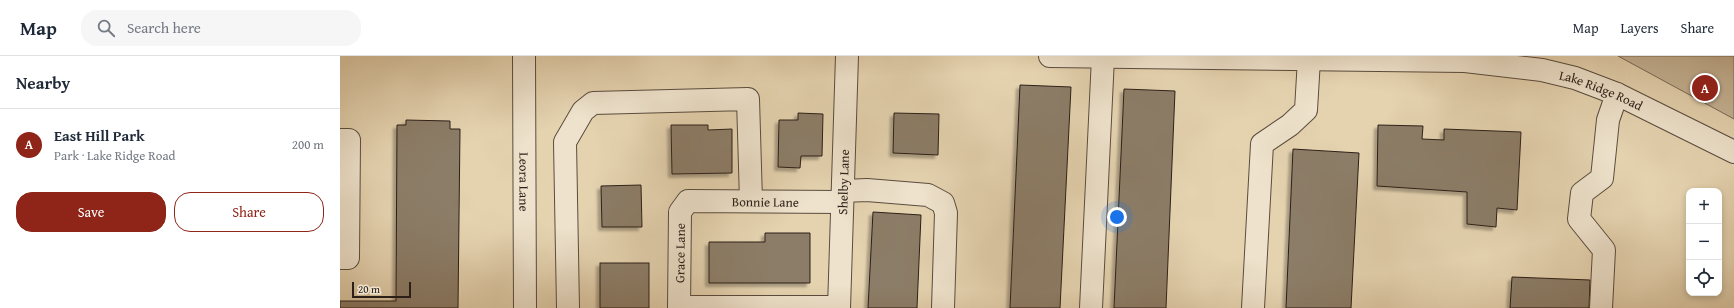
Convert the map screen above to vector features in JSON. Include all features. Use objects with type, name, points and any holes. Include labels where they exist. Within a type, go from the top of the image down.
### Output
[{"type":"street","name":"Leora Lane","points":[[524,56],[525,308]]},
{"type":"street","name":"Shelby Lane","points":[[839,308],[847,56]]},
{"type":"street","name":"Lake Ridge Road","points":[[1050,56],[1465,61],[1542,70],[1575,78],[1617,94],[1734,152]]},
{"type":"street","points":[[1091,308],[1103,57]]},
{"type":"street","points":[[1253,308],[1262,144],[1290,125],[1306,110],[1309,59]]},
{"type":"street","points":[[1601,308],[1604,250],[1579,219],[1582,194],[1602,178],[1608,120],[1617,94]]},
{"type":"street","points":[[568,308],[565,142],[583,111],[593,103],[748,99],[751,201]]},
{"type":"street","points":[[340,140],[349,140],[349,172],[348,258],[340,258]]},
{"type":"street","name":"Bonnie Lane","points":[[688,201],[751,201],[843,197],[867,190],[928,195],[943,203],[946,213],[944,308]]},
{"type":"street","name":"Grace Lane","points":[[679,307],[680,212],[688,201]]},
{"type":"street","points":[[679,307],[839,308]]},
{"type":"shaded area","points":[[1618,56],[1734,56],[1734,119]]},
{"type":"building","points":[[1020,85],[1071,87],[1060,308],[1010,308]]},
{"type":"building","points":[[1124,89],[1175,91],[1166,308],[1114,308]]},
{"type":"building","points":[[798,113],[823,114],[822,156],[801,156],[800,168],[778,167],[779,120],[798,120]]},
{"type":"building","points":[[894,113],[939,114],[938,155],[893,153]]},
{"type":"building","points":[[406,120],[450,121],[450,129],[460,129],[458,308],[340,308],[340,301],[396,301],[397,125],[406,125]]},
{"type":"building","points":[[671,125],[708,125],[708,130],[732,129],[732,173],[672,174]]},
{"type":"building","points":[[1378,125],[1423,126],[1422,139],[1444,140],[1444,129],[1521,132],[1517,210],[1497,208],[1496,227],[1467,224],[1467,192],[1377,186]]},
{"type":"building","points":[[1293,149],[1359,153],[1351,308],[1286,308]]},
{"type":"building","points":[[641,185],[642,227],[602,227],[601,186]]},
{"type":"building","points":[[873,212],[921,215],[917,308],[868,308]]},
{"type":"building","points":[[765,233],[810,233],[810,283],[709,283],[709,242],[765,242]]},
{"type":"building","points":[[600,263],[649,263],[649,308],[600,308]]},
{"type":"building","points":[[1512,277],[1590,280],[1589,308],[1510,308]]},
{"type":"place","name":"East Hill Park","points":[[1705,88]]}]
